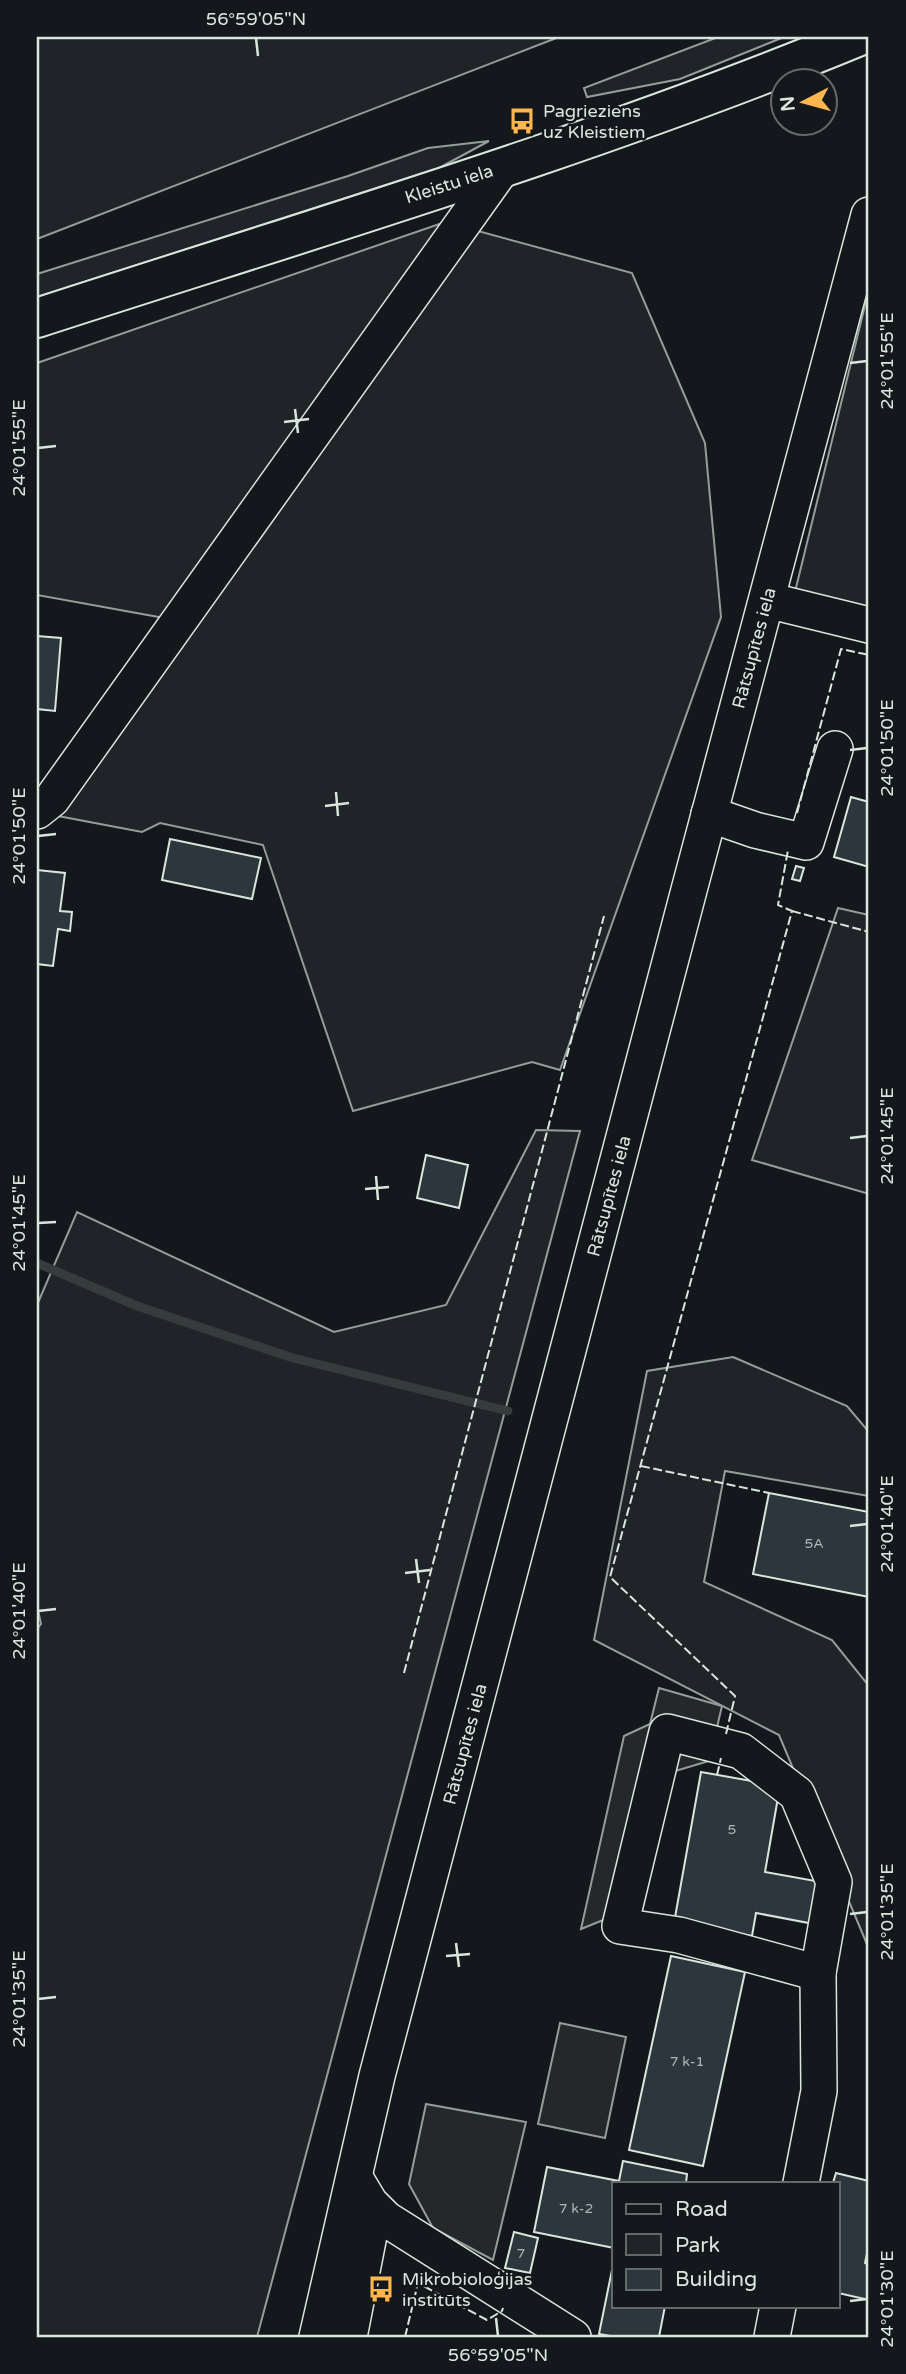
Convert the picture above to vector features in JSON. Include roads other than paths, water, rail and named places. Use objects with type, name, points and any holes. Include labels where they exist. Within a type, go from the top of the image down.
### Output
[{"type":"main road","name":"Kleistu iela","points":[[37,318],[503,167],[701,98],[857,37]]},
{"type":"street","points":[[37,811],[52,799],[503,167]]},
{"type":"street","name":"Rātsupītes iela","points":[[317,2337],[377,2076],[709,814],[865,250],[869,215]]},
{"type":"street","points":[[767,600],[869,625]]},
{"type":"street","points":[[709,814],[755,830],[806,842],[835,749]]},
{"type":"street","points":[[801,2182],[819,2091],[818,1972],[834,1882],[797,1794],[741,1751],[667,1732],[620,1926],[679,1936],[818,1972]]},
{"type":"street","points":[[349,2337],[371,2225],[355,2178]]},
{"type":"street","points":[[355,2178],[370,2203],[386,2218],[573,2337]]},
{"type":"street","points":[[772,2337],[778,2308]]},
{"type":"waterway","points":[[37,1263],[137,1306],[293,1358],[508,1411]]},
{"type":"place","name":"Pagrieziens uz Kleistiem","points":[[522,121]]},
{"type":"place","name":"Mikrobioloģijas institūts","points":[[381,2289]]}]
